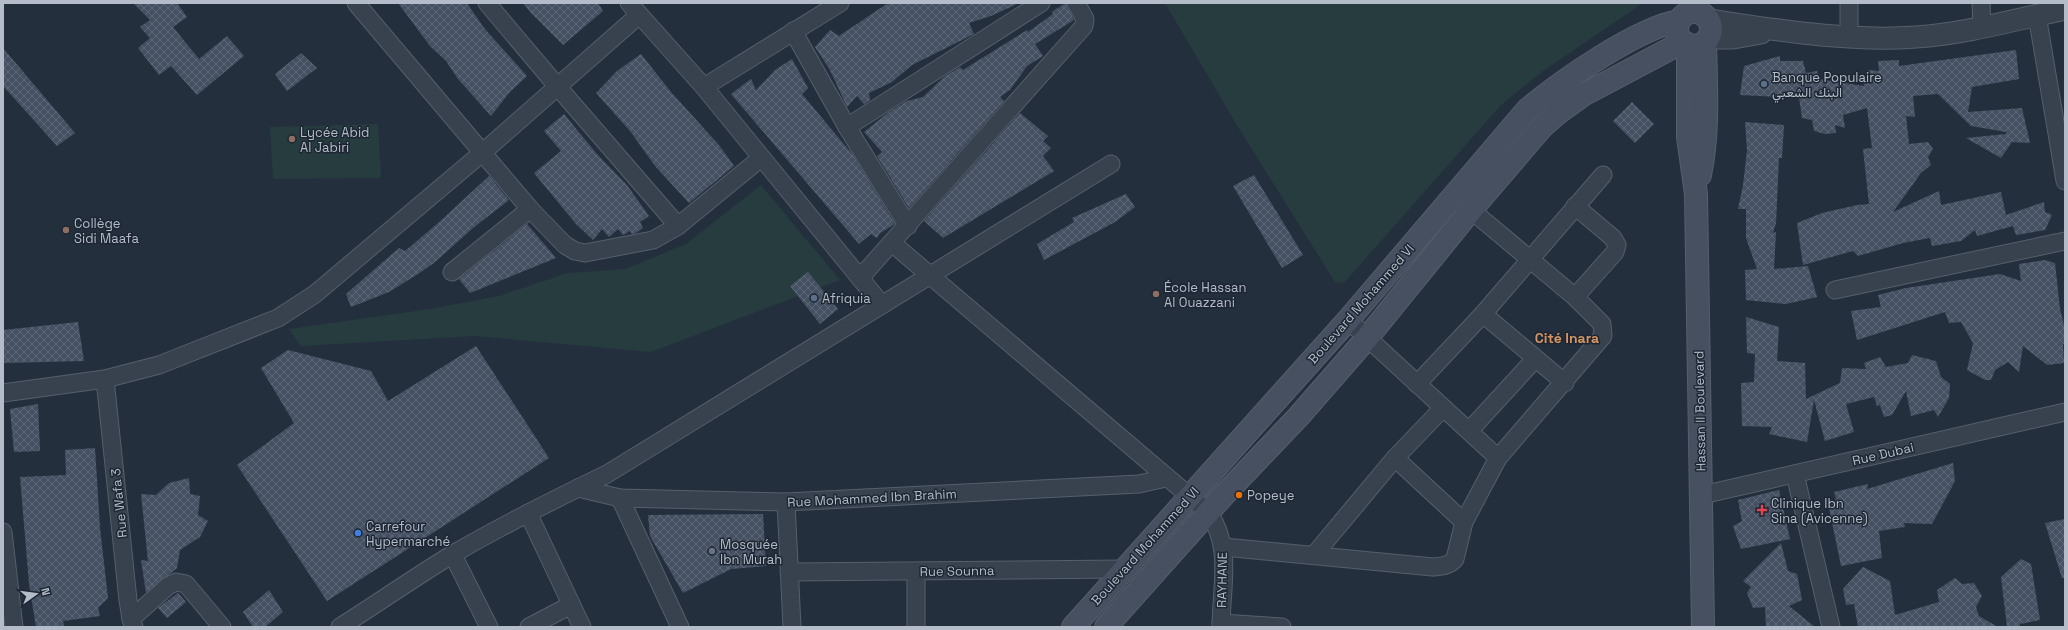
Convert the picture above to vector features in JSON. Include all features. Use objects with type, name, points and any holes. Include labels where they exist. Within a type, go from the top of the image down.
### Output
[{"type":"main road","name":"Hassan II Boulevard","points":[[1694,24],[1704,147],[1696,194],[1703,627]]},
{"type":"main road","name":"Boulevard Mohammed VI","points":[[1106,627],[1208,512],[1299,416],[1367,338],[1471,210],[1542,127],[1583,95],[1694,24]]},
{"type":"main road","name":"Boulevard Mohammed VI","points":[[1074,627],[1189,496],[1348,320],[1527,110],[1547,93],[1613,50],[1655,27],[1694,24]]},
{"type":"street","points":[[356,3],[530,209],[566,245],[575,251],[585,253],[653,240],[678,226],[761,158]]},
{"type":"street","points":[[488,3],[557,86],[678,226]]},
{"type":"street","points":[[704,88],[840,3]]},
{"type":"street","points":[[847,127],[1041,3]]},
{"type":"street","points":[[860,278],[908,226],[1084,26],[1085,19],[1076,3]]},
{"type":"street","points":[[1849,3],[1850,37]]},
{"type":"street","points":[[1981,3],[1982,26]]},
{"type":"street","points":[[3,393],[105,379],[137,372],[189,354],[288,313],[315,294],[482,153],[557,86],[634,9],[704,88],[882,305]]},
{"type":"street","name":"Boulevard Mohammed VI","points":[[1694,24],[1738,38],[1772,31],[1850,37],[1916,37],[1939,35],[2065,9]]},
{"type":"street","points":[[2037,15],[2065,181]]},
{"type":"street","points":[[793,31],[847,127],[908,226]]},
{"type":"street","points":[[344,626],[386,596],[453,555],[528,513],[607,474],[1111,164]]},
{"type":"street","points":[[1417,384],[1483,314],[1603,175]]},
{"type":"street","points":[[1575,206],[1613,238],[1617,245],[1615,252],[1575,297]]},
{"type":"street","points":[[452,272],[530,209]]},
{"type":"street","points":[[1224,547],[1433,567],[1444,566],[1451,563],[1455,559],[1464,522],[1498,458],[1565,383],[1603,336],[1604,331],[1602,324],[1575,297],[1471,210]]},
{"type":"street","points":[[1835,290],[2065,240]]},
{"type":"street","name":"RAYHANE","points":[[892,243],[1166,478],[1208,512],[1219,529],[1224,547],[1221,625]]},
{"type":"street","points":[[1483,314],[1565,383]]},
{"type":"street","points":[[1348,320],[1498,458]]},
{"type":"street","points":[[1469,431],[1535,359]]},
{"type":"street","name":"Rue Wafa 3","points":[[105,379],[133,623]]},
{"type":"street","points":[[1314,555],[1395,458],[1443,408]]},
{"type":"street","name":"Rue Dubai","points":[[1702,495],[2065,412]]},
{"type":"street","points":[[1395,458],[1464,522]]},
{"type":"street","points":[[1795,474],[1830,627]]},
{"type":"street","name":"Rue Mohammed Ibn Brahim","points":[[578,488],[620,498],[786,502],[1139,484],[1166,478]]},
{"type":"street","points":[[620,498],[680,627]]},
{"type":"street","points":[[786,502],[792,627]]},
{"type":"street","points":[[528,513],[582,627]]},
{"type":"street","points":[[3,532],[14,627]]},
{"type":"street","points":[[453,555],[489,627]]},
{"type":"street","name":"Rue Sounna","points":[[789,572],[1125,569]]},
{"type":"street","points":[[916,572],[916,627]]},
{"type":"street","points":[[133,623],[168,586],[180,582],[186,584],[222,627]]},
{"type":"street","points":[[529,627],[571,605]]},
{"type":"street","points":[[1221,625],[1282,627]]},
{"type":"green space","points":[[1165,3],[1643,3],[1543,71],[1501,105],[1344,283],[1335,282],[1235,122]]},
{"type":"green space","points":[[378,124],[381,178],[273,179],[270,127]]},
{"type":"green space","points":[[761,185],[840,280],[651,352],[475,336],[301,346],[289,329],[430,309],[499,296],[568,273],[625,269],[686,244]]},
{"type":"building","points":[[133,3],[177,3],[187,17],[173,27],[199,59],[227,36],[244,56],[197,95],[171,66],[159,75],[138,48],[150,38],[140,27],[150,20]]},
{"type":"building","points":[[398,3],[467,3],[484,28],[527,76],[509,93],[491,116],[458,79],[446,61],[430,46]]},
{"type":"building","points":[[523,3],[598,3],[603,11],[563,45]]},
{"type":"building","points":[[888,3],[1019,3],[991,16],[969,23],[974,34],[912,65],[892,82],[869,93],[870,100],[864,104],[857,96],[847,107],[830,70],[815,47],[830,30],[839,36]]},
{"type":"building","points":[[1066,3],[1074,20],[1035,44],[1043,56],[1027,66],[1010,90],[1000,97],[1004,101],[909,208],[877,156],[882,152],[864,132],[889,112],[907,101],[923,97],[944,77],[960,67],[963,70],[1027,30],[1028,32],[1053,14],[1052,12]]},
{"type":"building","points":[[3,48],[75,133],[57,146],[3,86]]},
{"type":"building","points":[[2016,50],[2019,79],[1972,87],[1968,112],[2022,108],[2030,143],[2012,142],[2001,158],[1966,138],[2006,134],[2006,132],[1971,126],[1938,94],[1913,96],[1915,117],[1906,116],[1909,144],[1928,142],[1933,149],[1928,157],[1931,165],[1921,173],[1893,212],[1939,191],[1941,205],[2001,192],[2006,215],[2044,202],[2045,212],[2052,215],[2045,230],[2016,235],[2013,226],[1977,236],[1975,230],[1961,241],[1932,246],[1930,238],[1903,243],[1858,256],[1853,251],[1803,265],[1797,223],[1822,213],[1857,205],[1869,204],[1863,149],[1872,148],[1867,108],[1843,115],[1845,128],[1835,125],[1836,133],[1825,134],[1814,131],[1812,120],[1802,118],[1799,98],[1740,95],[1744,66],[1780,56],[1780,61],[1803,61],[1806,73],[1817,71],[1819,79],[1864,86],[1863,80],[1871,79],[1868,70],[1879,71],[1878,61],[1899,60],[1899,66]]},
{"type":"building","points":[[301,53],[317,68],[287,91],[275,74]]},
{"type":"building","points":[[641,54],[671,92],[719,145],[734,166],[689,203],[655,166],[630,131],[596,93],[617,71]]},
{"type":"building","points":[[792,59],[808,88],[802,94],[853,155],[895,224],[880,233],[877,238],[871,234],[859,244],[731,94],[751,79],[756,90],[775,70]]},
{"type":"building","points":[[1632,102],[1654,124],[1635,143],[1613,121]]},
{"type":"building","points":[[1020,113],[1048,136],[1043,141],[1051,148],[1043,156],[1054,171],[943,238],[924,221]]},
{"type":"building","points":[[564,114],[596,153],[627,185],[649,216],[640,222],[643,228],[636,233],[632,234],[630,231],[623,235],[618,229],[609,237],[602,229],[593,240],[576,224],[534,173],[561,151],[544,131]]},
{"type":"building","points":[[1745,122],[1784,125],[1782,158],[1779,158],[1776,223],[1773,233],[1776,232],[1774,269],[1808,266],[1817,297],[1786,304],[1746,300],[1745,270],[1757,269],[1746,238],[1746,209],[1738,209],[1743,185],[1747,150]]},
{"type":"building","points":[[1254,175],[1303,255],[1282,268],[1233,186]]},
{"type":"building","points":[[489,176],[509,200],[473,228],[434,263],[418,274],[389,292],[351,307],[346,294],[399,248],[405,251]]},
{"type":"building","points":[[1126,194],[1135,207],[1115,222],[1044,260],[1037,244],[1074,222],[1072,218]]},
{"type":"building","points":[[527,224],[556,258],[470,293],[459,279]]},
{"type":"building","points":[[2045,260],[2055,263],[2060,309],[2065,329],[2065,343],[2063,344],[2064,363],[2047,365],[2023,346],[2019,372],[2008,362],[1995,370],[1991,380],[1985,380],[1967,370],[1973,343],[1961,322],[1949,323],[1945,312],[1857,340],[1851,311],[1881,307],[1878,295],[1906,288],[2000,274],[2021,281],[2019,264]]},
{"type":"building","name":"Afriquia","points":[[808,272],[838,309],[820,324],[790,286]]},
{"type":"building","points":[[1746,317],[1779,327],[1777,361],[1805,363],[1806,399],[1840,383],[1842,368],[1866,369],[1864,363],[1880,357],[1886,367],[1908,363],[1912,355],[1936,361],[1941,377],[1950,384],[1949,398],[1938,417],[1934,410],[1911,416],[1906,391],[1892,415],[1884,417],[1880,405],[1877,406],[1874,397],[1846,404],[1854,432],[1825,441],[1814,400],[1807,442],[1769,434],[1772,427],[1742,426],[1741,383],[1754,382],[1755,354],[1747,353]]},
{"type":"building","points":[[78,322],[84,361],[3,363],[3,330]]},
{"type":"building","name":"Carrefour Hypermarché","points":[[476,346],[549,458],[327,601],[237,465],[294,423],[261,368],[288,350],[371,371],[388,401]]},
{"type":"building","points":[[38,404],[40,451],[14,452],[10,409]]},
{"type":"building","points":[[95,448],[100,528],[108,598],[98,608],[100,616],[63,621],[64,627],[36,627],[29,584],[20,477],[66,475],[65,450]]},
{"type":"building","points":[[1953,463],[1955,481],[1932,524],[1904,523],[1905,527],[1879,531],[1882,558],[1841,566],[1829,508],[1836,499],[1834,492],[1868,484],[1867,489]]},
{"type":"building","points":[[189,478],[190,494],[200,496],[198,515],[208,521],[200,537],[180,550],[177,568],[146,593],[141,560],[148,561],[141,494],[156,495],[169,483]]},
{"type":"building","name":"Clinique Ibn Sina (Avicenne)","points":[[1779,490],[1790,539],[1741,549],[1733,526],[1742,521],[1738,500]]},
{"type":"building","name":"Mosquée Ibn Murah","points":[[763,514],[766,566],[731,569],[683,593],[650,536],[648,515]]},
{"type":"building","points":[[2065,519],[2065,578],[2062,578],[2045,523]]},
{"type":"building","points":[[1781,543],[1788,571],[1797,574],[1802,600],[1789,606],[1815,627],[1766,627],[1765,607],[1753,608],[1747,593],[1751,587],[1743,581]]},
{"type":"building","points":[[2021,559],[2031,564],[2040,620],[2020,624],[2020,627],[2007,627],[2001,577]]},
{"type":"building","points":[[1863,567],[1890,581],[1895,615],[1939,602],[1937,590],[1955,578],[1962,584],[1974,583],[1982,596],[1976,607],[1979,616],[1998,627],[1858,627],[1854,604],[1846,605],[1843,589]]},
{"type":"building","points":[[269,590],[283,612],[265,627],[253,627],[243,612]]},
{"type":"building","points":[[178,593],[186,602],[167,618],[158,608]]},
{"type":"place","name":"Banque Populaire البنك الشعبي","points":[[1764,84]]},
{"type":"place","name":"Lycée Abid Al Jabiri","points":[[292,139]]},
{"type":"place","name":"Collège Sidi Maafa","points":[[66,230]]},
{"type":"place","name":"École Hassan Al Ouazzani","points":[[1156,294]]},
{"type":"place","name":"Afriquia","points":[[814,298]]},
{"type":"place","name":"Popeye","points":[[1239,495]]},
{"type":"place","name":"Clinique Ibn Sina (Avicenne)","points":[[1762,510]]},
{"type":"place","name":"Carrefour Hypermarché","points":[[358,533]]},
{"type":"place","name":"Mosquée Ibn Murah","points":[[712,551]]},
{"type":"district","name":"Cité Inara","points":[[1567,338]]}]
